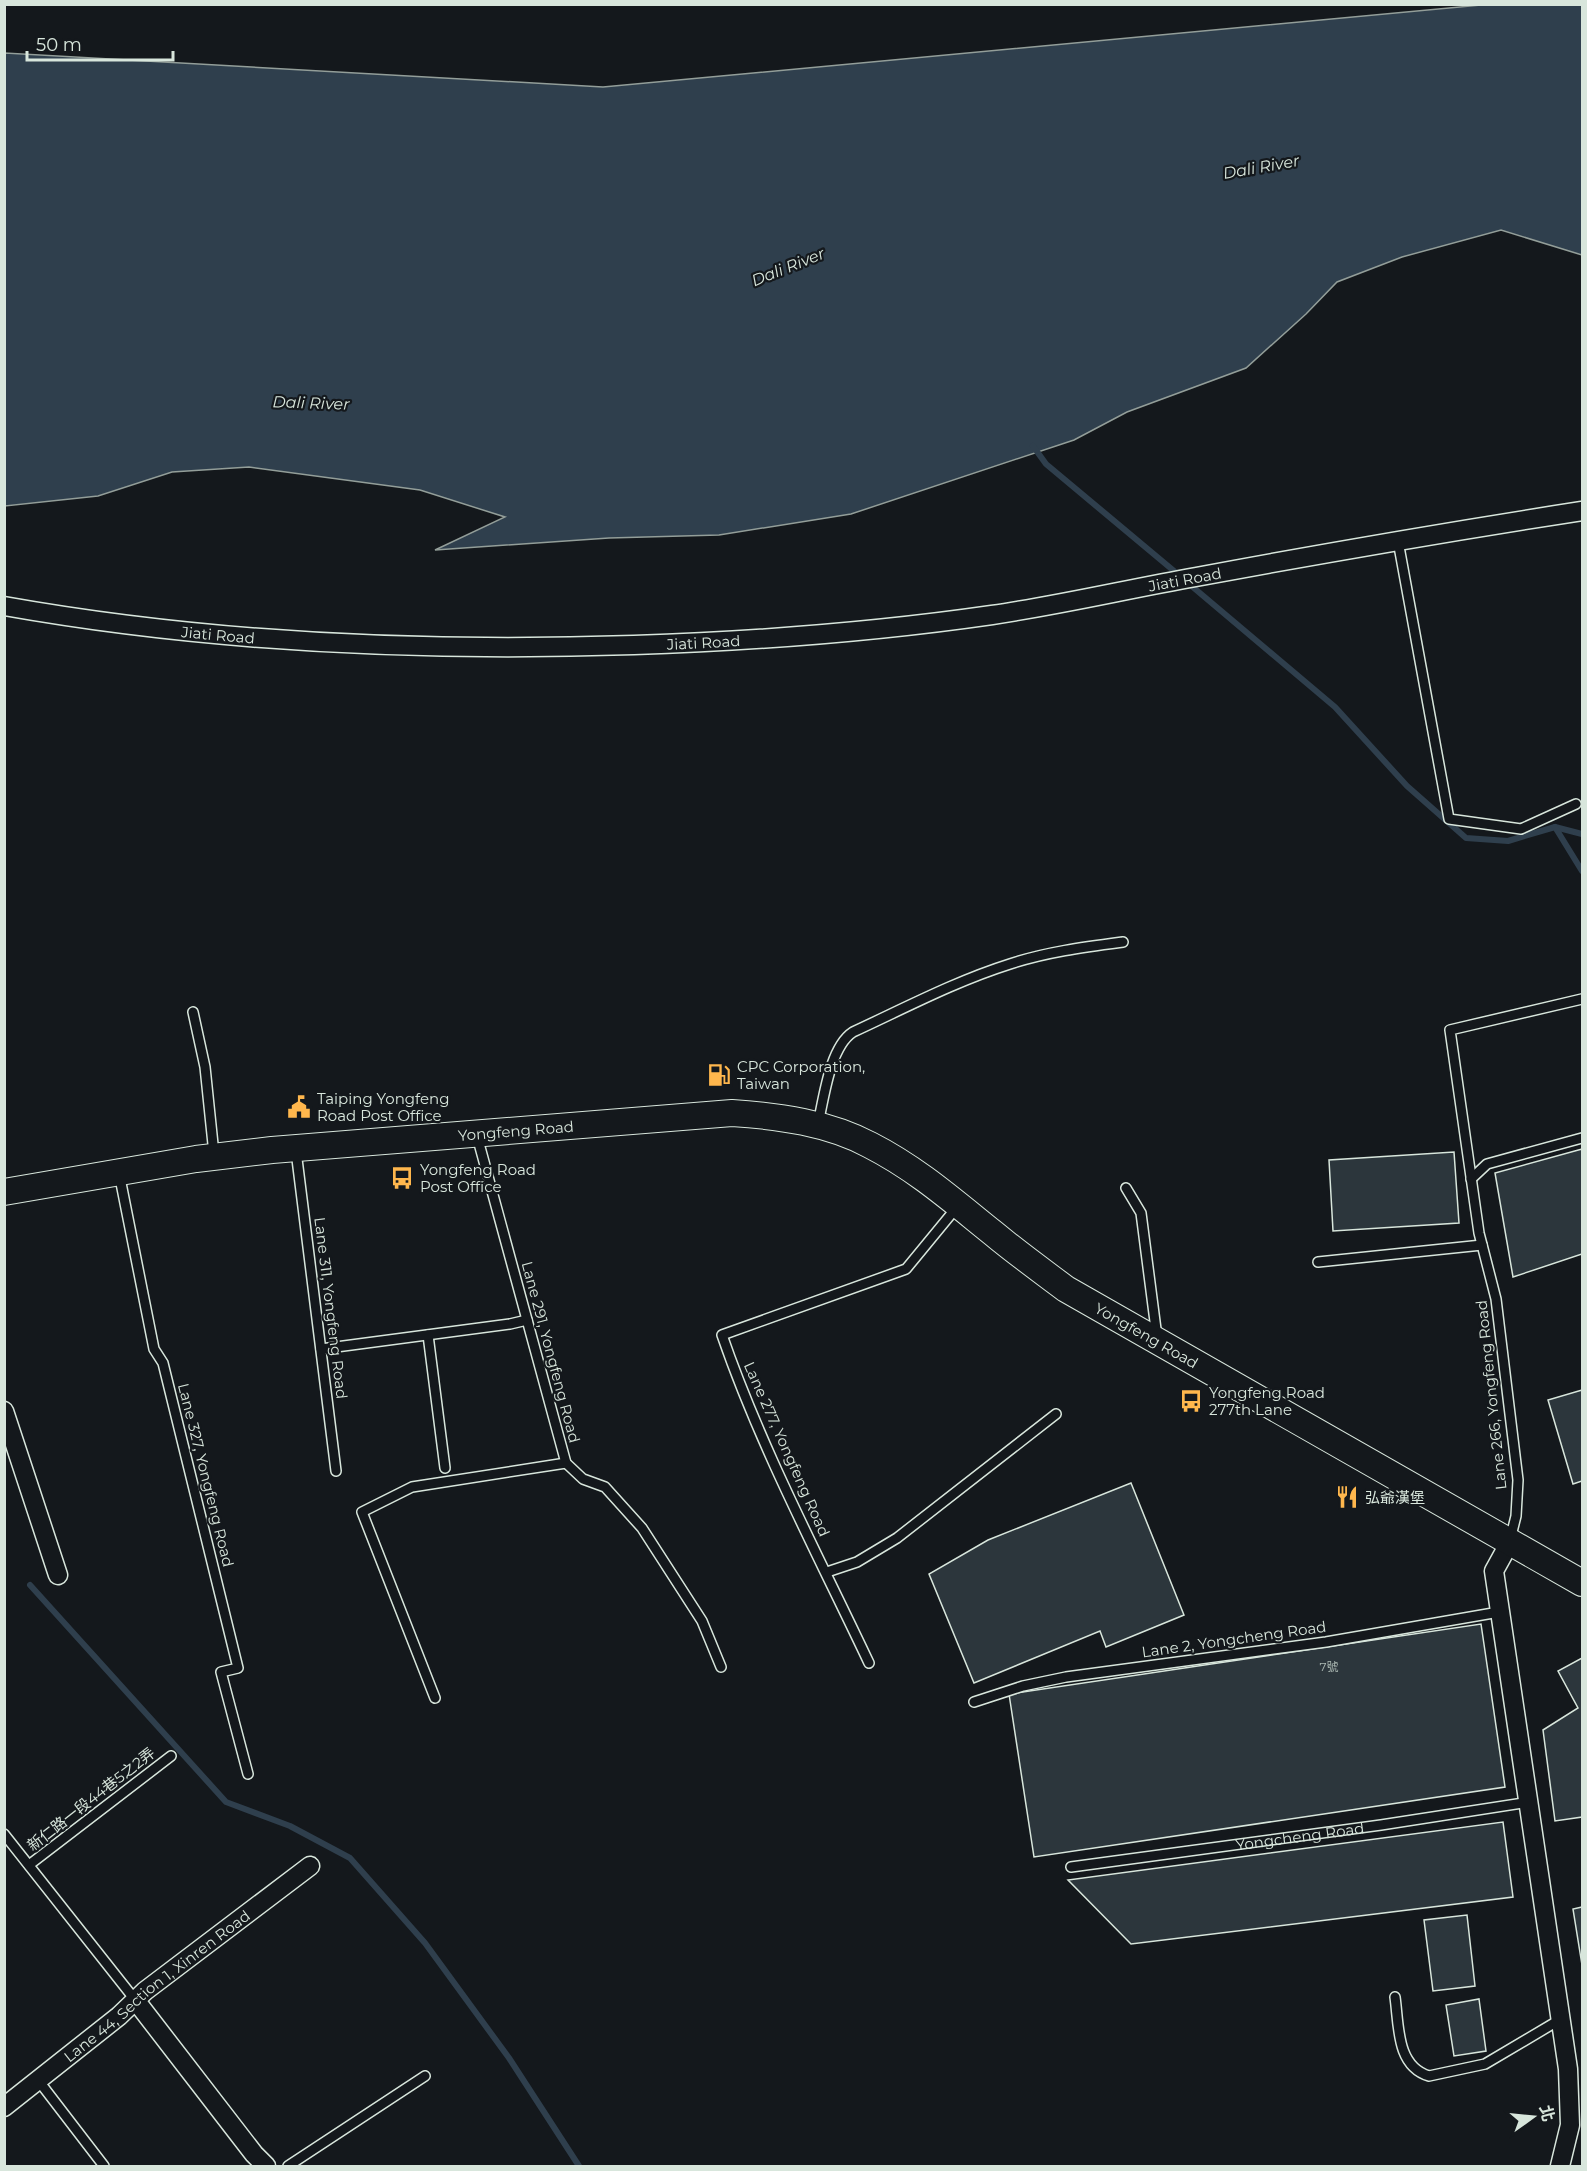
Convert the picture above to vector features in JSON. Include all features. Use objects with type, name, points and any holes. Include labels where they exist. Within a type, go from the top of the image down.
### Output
[{"type":"street","name":"Jiati Road","points":[[4,606],[123,625],[209,634],[411,648],[528,649],[694,643],[812,635],[997,615],[1398,540],[1582,511]]},
{"type":"street","name":"Yongfeng Road","points":[[4,1192],[119,1171],[296,1148],[732,1113],[781,1117],[817,1125],[869,1144],[924,1177],[1066,1289],[1582,1583]]},
{"type":"street","points":[[4,1411],[58,1575]]},
{"type":"street","points":[[1510,1542],[1494,1571],[1571,2099],[1570,2126],[1560,2166]]},
{"type":"street","name":"Lane 44, Section 1, Xinren Road","points":[[4,2107],[146,1991],[310,1866]]},
{"type":"street","points":[[136,2001],[254,2154],[266,2166]]},
{"type":"lane","points":[[1398,540],[1449,819],[1521,829],[1576,804]]},
{"type":"lane","points":[[817,1125],[834,1059],[843,1038],[946,989],[1009,964],[1045,955],[1123,942]]},
{"type":"lane","name":"Lane 266, Yongfeng Road","points":[[1510,1542],[1516,1516],[1518,1480],[1496,1299],[1482,1245],[1450,1030],[1582,999]]},
{"type":"lane","points":[[193,1012],[205,1067],[214,1157]]},
{"type":"lane","name":"Lane 291, Yongfeng Road","points":[[476,1134],[566,1463],[583,1479],[605,1487],[642,1528],[702,1621],[722,1667]]},
{"type":"lane","points":[[1471,1179],[1487,1164],[1582,1138]]},
{"type":"lane","name":"Lane 311, Yongfeng Road","points":[[296,1148],[336,1471]]},
{"type":"lane","name":"Lane 327, Yongfeng Road","points":[[119,1171],[154,1349],[163,1363],[238,1668],[221,1672],[248,1774]]},
{"type":"lane","points":[[1126,1188],[1141,1213],[1158,1342]]},
{"type":"lane","name":"Lane 277, Yongfeng Road","points":[[869,1663],[762,1436],[736,1376],[722,1335],[906,1269],[959,1205]]},
{"type":"lane","points":[[1318,1262],[1482,1245]]},
{"type":"lane","points":[[321,1349],[527,1320]]},
{"type":"lane","points":[[428,1335],[446,1468]]},
{"type":"lane","points":[[826,1572],[858,1562],[897,1538],[1056,1414]]},
{"type":"lane","points":[[435,1698],[362,1512],[412,1487],[566,1463]]},
{"type":"lane","name":"Lane 2, Yongcheng Road","points":[[974,1702],[1023,1686],[1066,1677],[1326,1642],[1499,1612]]},
{"type":"lane","name":"新仁路一段44巷5之2弄","points":[[29,1865],[171,1756]]},
{"type":"lane","name":"Yongcheng Road","points":[[1071,1867],[1370,1827],[1528,1802]]},
{"type":"lane","points":[[4,1834],[136,2001]]},
{"type":"lane","points":[[1395,1997],[1401,2046],[1408,2063],[1421,2074],[1428,2076],[1485,2064],[1561,2019]]},
{"type":"lane","points":[[288,2166],[425,2076]]},
{"type":"lane","points":[[38,2080],[104,2166]]},
{"type":"water","name":"Dali River","points":[[1481,5],[1582,5],[1582,255],[1501,230],[1402,257],[1337,282],[1306,314],[1246,368],[1127,412],[1074,440],[851,514],[719,535],[609,538],[435,550],[505,517],[420,490],[249,467],[172,472],[98,496],[5,506],[5,53],[603,87]]},
{"type":"building","points":[[1582,1149],[1582,1254],[1513,1277],[1495,1173]]},
{"type":"building","points":[[1454,1152],[1459,1223],[1333,1231],[1329,1160]]},
{"type":"building","points":[[1582,1390],[1582,1481],[1573,1484],[1548,1400]]},
{"type":"building","points":[[1131,1483],[1184,1615],[1106,1647],[1100,1631],[974,1683],[929,1574],[988,1540]]},
{"type":"building","points":[[1481,1624],[1505,1787],[1034,1857],[1009,1694]]},
{"type":"building","points":[[1582,1658],[1582,1817],[1555,1821],[1543,1730],[1578,1708],[1558,1671]]},
{"type":"building","points":[[1503,1822],[1513,1897],[1131,1944],[1068,1880]]},
{"type":"building","points":[[1582,1907],[1582,1965],[1573,1909]]},
{"type":"building","points":[[1467,1915],[1475,1986],[1433,1991],[1424,1920]]},
{"type":"building","points":[[1479,1999],[1486,2051],[1454,2056],[1446,2005]]},
{"type":"waterway","points":[[1033,446],[1046,464],[1180,576]]},
{"type":"waterway","points":[[1188,583],[1335,707],[1407,786],[1466,838],[1508,841],[1555,827],[1582,834]]},
{"type":"waterway","points":[[1555,827],[1582,871]]},
{"type":"waterway","points":[[30,1585],[226,1802],[290,1826],[350,1858],[425,1943],[509,2058],[579,2166]]},
{"type":"place","name":"CPC Corporation, Taiwan","points":[[719,1075]]},
{"type":"place","name":"Taiping Yongfeng Road Post Office","points":[[299,1107]]},
{"type":"place","name":"Yongfeng Road Post Office","points":[[402,1178]]},
{"type":"place","name":"Yongfeng Road 277th Lane","points":[[1191,1401]]},
{"type":"place","name":"弘爺漢堡","points":[[1347,1497]]}]
